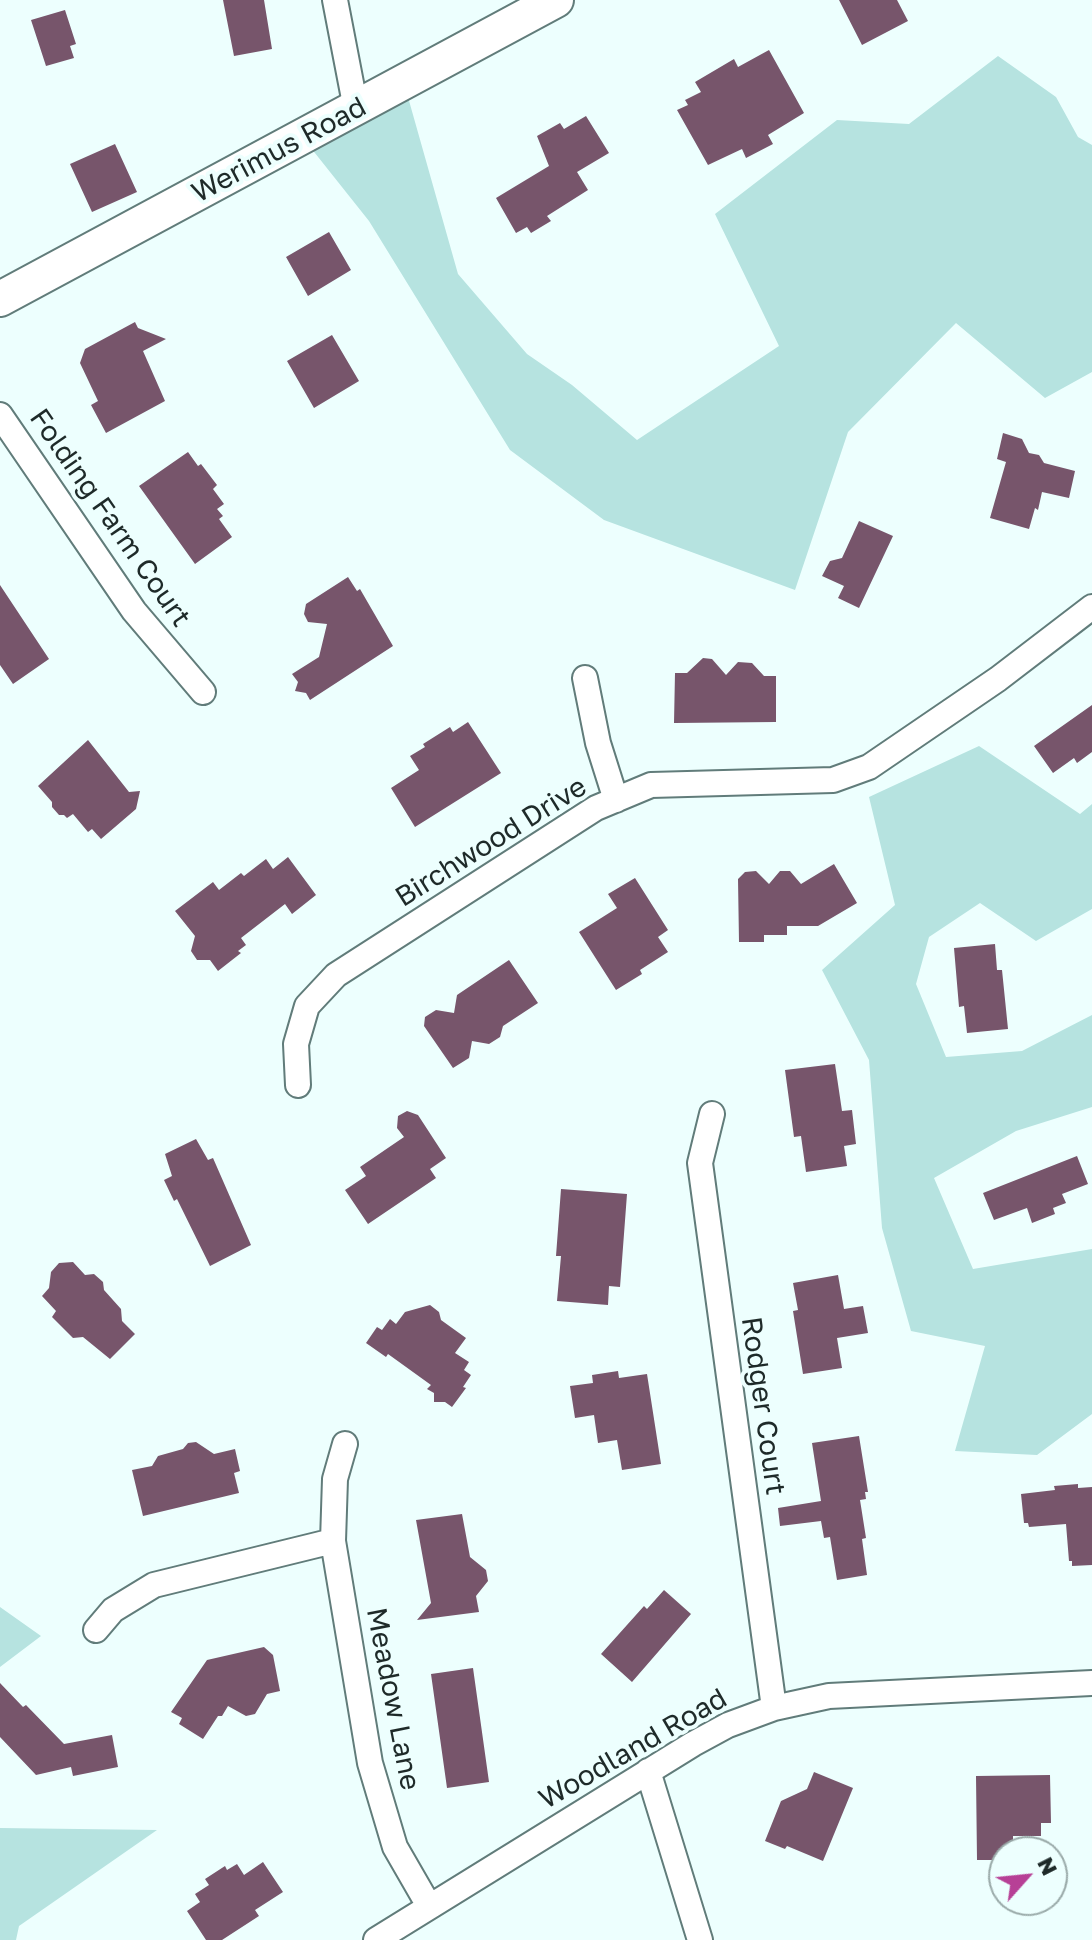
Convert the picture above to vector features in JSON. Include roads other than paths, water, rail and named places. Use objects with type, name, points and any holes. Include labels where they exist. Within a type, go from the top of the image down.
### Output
[{"type":"main road","name":"Werimus Road","points":[[0,299],[556,0]]},
{"type":"street","points":[[335,0],[356,109]]},
{"type":"street","name":"Folding Farm Court","points":[[0,415],[134,611],[203,692]]},
{"type":"street","name":"Birchwood Drive","points":[[298,1085],[296,1044],[307,1006],[336,975],[596,808],[651,785],[833,780],[869,767],[998,679],[1092,607]]},
{"type":"street","points":[[585,678],[598,743],[616,800]]},
{"type":"street","name":"Rodger Court","points":[[712,1114],[700,1163],[774,1708]]},
{"type":"street","name":"Meadow Lane","points":[[345,1444],[335,1479],[333,1541],[370,1763],[395,1847],[429,1906]]},
{"type":"street","points":[[96,1630],[113,1610],[154,1585],[333,1541]]},
{"type":"street","name":"Woodland Road","points":[[376,1940],[648,1771],[728,1725],[774,1708],[829,1696],[1092,1683]]},
{"type":"street","points":[[648,1771],[700,1940]]}]
